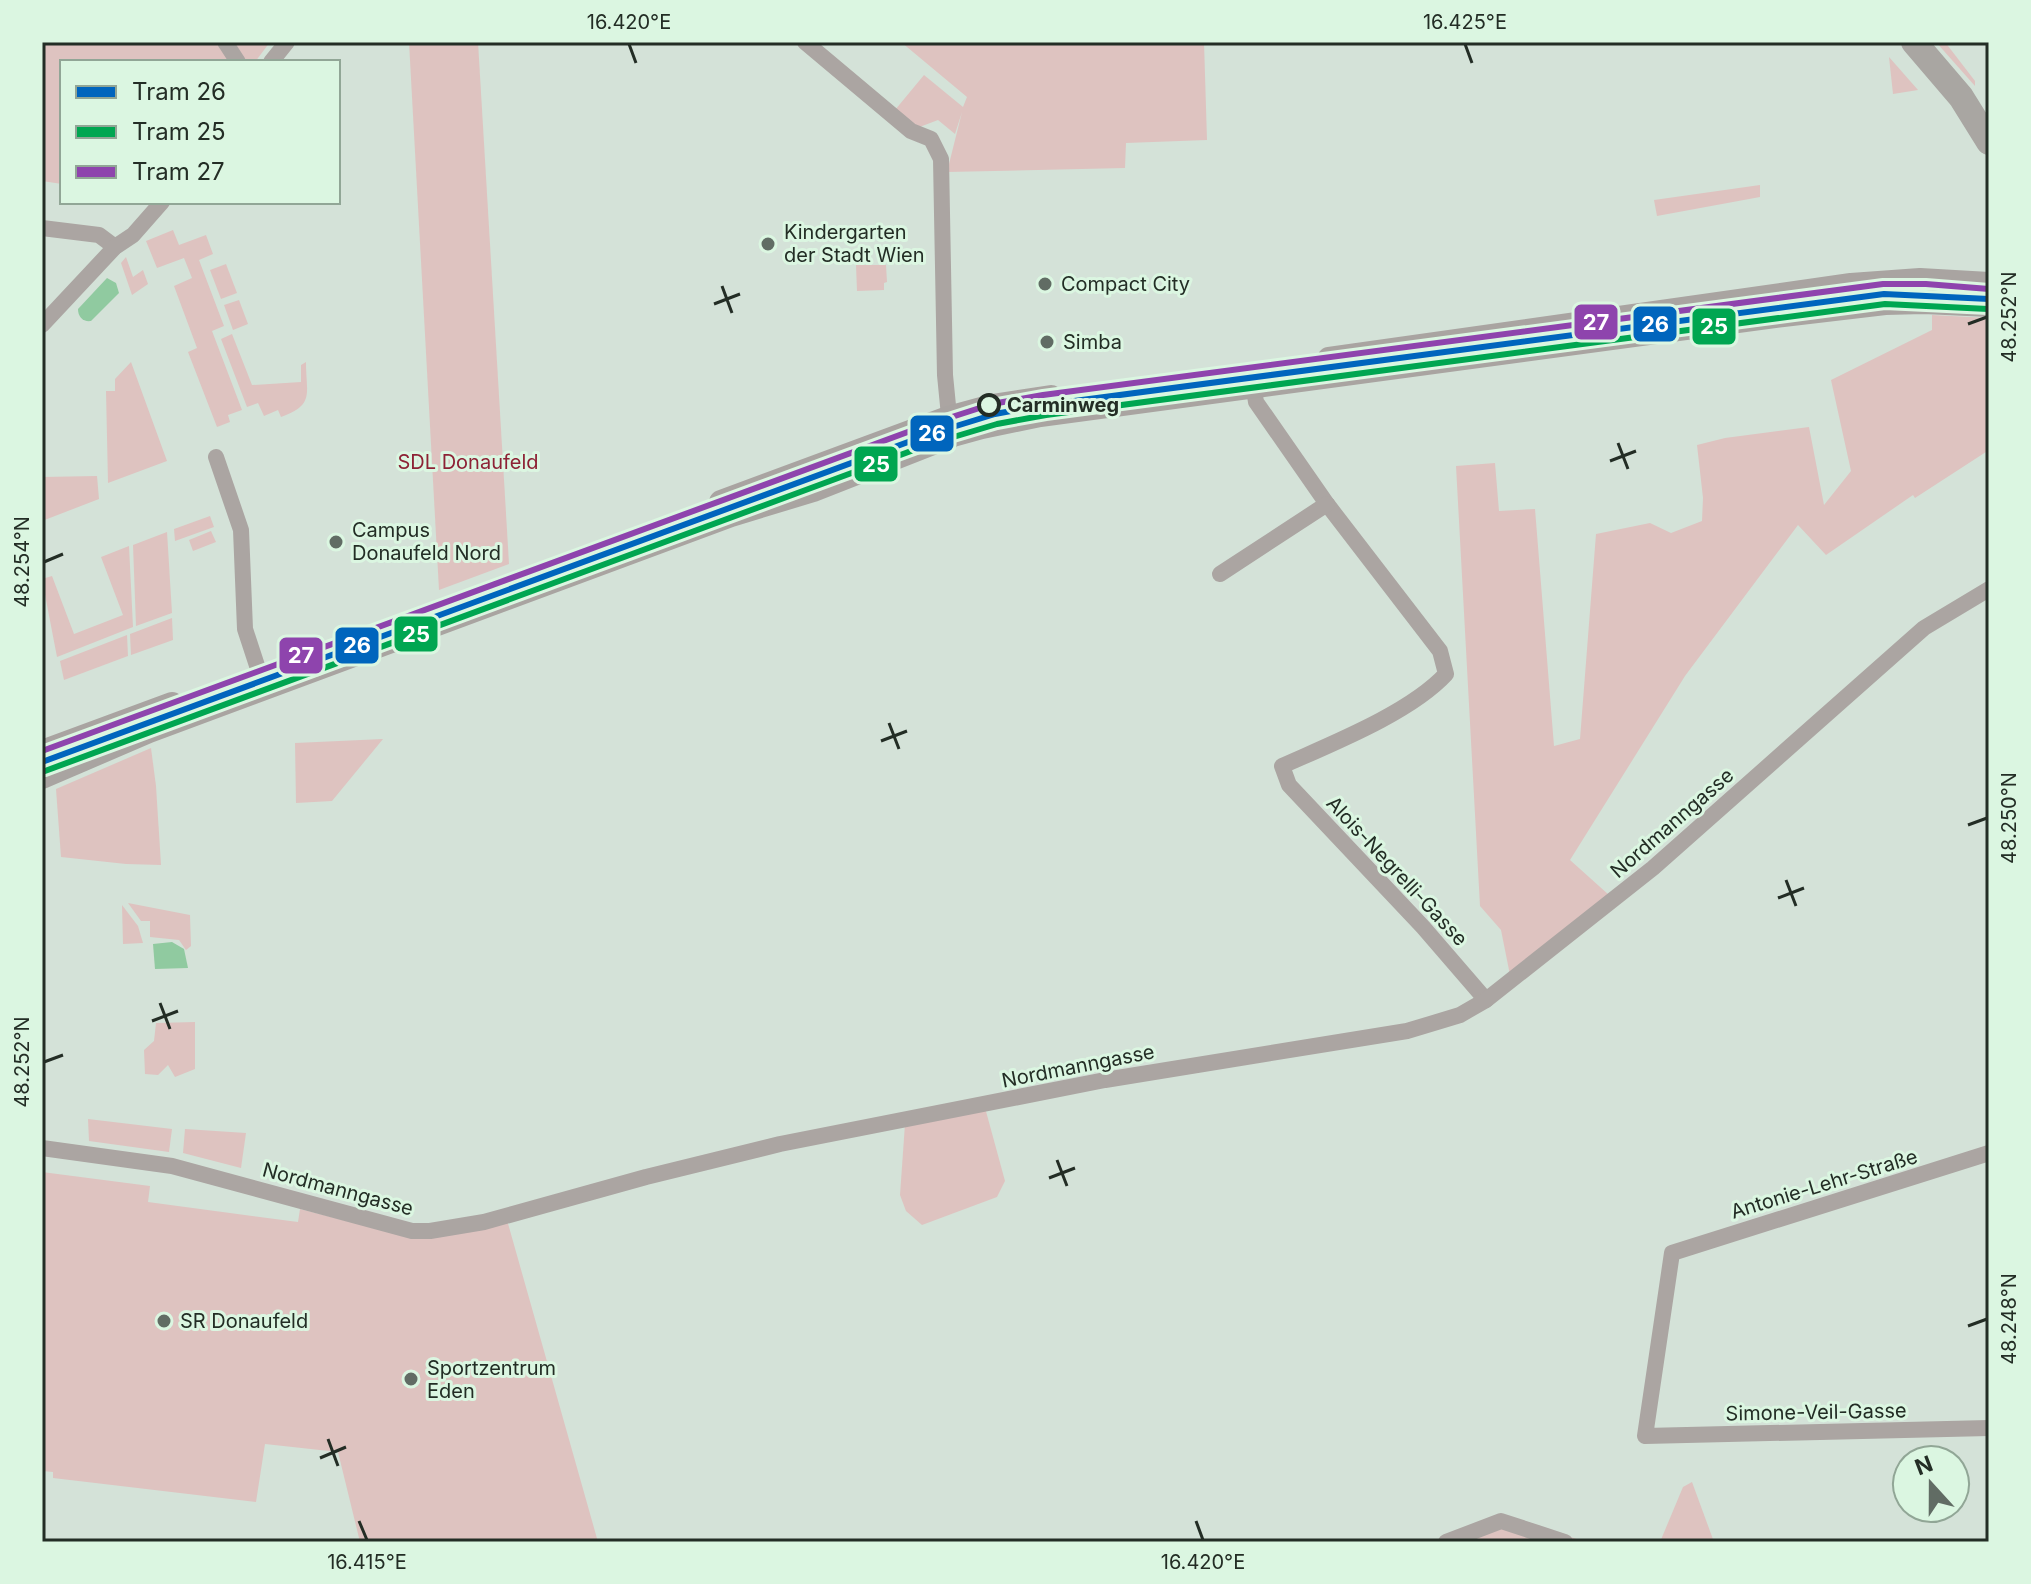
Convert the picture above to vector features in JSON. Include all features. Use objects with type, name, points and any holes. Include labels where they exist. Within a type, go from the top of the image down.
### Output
[{"type":"main road","points":[[1914,42],[1961,97],[1989,142]]},
{"type":"main road","points":[[1927,42],[1989,115]]},
{"type":"main road","points":[[1252,378],[1851,285],[1920,280],[1989,284]]},
{"type":"main road","points":[[42,752],[261,680],[951,427],[992,406],[1870,305],[1924,302],[1989,305]]},
{"type":"main road","points":[[42,777],[261,680]]},
{"type":"street","points":[[225,42],[237,60]]},
{"type":"street","points":[[273,60],[287,42]]},
{"type":"street","points":[[805,42],[911,131],[931,139],[941,159],[951,427]]},
{"type":"street","points":[[42,325],[160,204]]},
{"type":"street","points":[[42,228],[99,235],[115,247]]},
{"type":"street","points":[[1220,574],[1327,504],[1256,402],[1252,378]]},
{"type":"street","points":[[216,457],[241,530],[245,629],[261,680]]},
{"type":"street","name":"Alois-Negrelli-Gasse","points":[[1327,504],[1440,651],[1446,674],[1434,687],[1359,731],[1282,766],[1289,785],[1423,927],[1486,1000]]},
{"type":"street","name":"Nordmanngasse","points":[[42,1148],[172,1166],[412,1231],[430,1231],[484,1222],[780,1144],[1105,1080],[1407,1031],[1460,1015],[1486,1000],[1653,868],[1924,628],[1989,589]]},
{"type":"street","name":"Antonie-Lehr-Straße","points":[[1645,1436],[1672,1253],[1989,1153]]},
{"type":"street","name":"Simone-Veil-Gasse","points":[[1645,1436],[1989,1428]]},
{"type":"street","points":[[1446,1542],[1501,1521],[1565,1542]]},
{"type":"green space","points":[[42,42],[270,42],[256,60],[60,60],[60,184],[42,181]]},
{"type":"green space","name":"SDL Donaufeld","points":[[409,42],[478,42],[509,564],[439,590]]},
{"type":"green space","points":[[901,42],[1204,42],[1207,140],[1126,143],[1125,168],[947,172],[962,112],[955,134],[938,120],[917,128],[895,110],[924,75],[963,107],[967,97]]},
{"type":"green space","points":[[1936,42],[1945,42],[1975,81],[1975,86]]},
{"type":"green space","points":[[1889,57],[1918,90],[1893,94]]},
{"type":"green space","points":[[1760,185],[1760,197],[1657,216],[1654,200]]},
{"type":"green space","points":[[173,230],[179,245],[206,235],[213,254],[199,260],[224,326],[212,331],[242,410],[228,415],[230,422],[217,427],[188,352],[197,348],[174,286],[192,278],[184,258],[157,268],[146,241]]},
{"type":"green space","points":[[126,257],[133,277],[143,270],[148,284],[132,295],[121,263]]},
{"type":"green space","points":[[226,264],[237,293],[221,299],[210,270]]},
{"type":"green space","points":[[856,265],[886,265],[884,290],[857,291]]},
{"type":"green space","points":[[239,300],[248,324],[233,330],[224,305]]},
{"type":"green space","points":[[1932,315],[1989,318],[1989,450],[1915,498],[1913,495],[1826,555],[1798,525],[1685,676],[1570,860],[1609,895],[1510,975],[1501,930],[1480,906],[1456,466],[1495,463],[1499,511],[1535,509],[1554,746],[1580,739],[1596,534],[1650,523],[1671,533],[1702,521],[1703,498],[1697,445],[1725,438],[1809,427],[1824,505],[1851,471],[1831,380],[1932,330]]},
{"type":"green space","points":[[232,334],[252,385],[301,382],[301,365],[306,362],[306,397],[299,408],[281,417],[278,410],[264,416],[258,403],[247,407],[221,339]]},
{"type":"green space","points":[[131,362],[167,461],[108,483],[106,391],[115,391],[115,379]]},
{"type":"green space","points":[[97,476],[99,499],[42,521],[42,477]]},
{"type":"green space","points":[[210,516],[214,527],[175,541],[174,529]]},
{"type":"green space","points":[[211,531],[216,542],[193,551],[189,540]]},
{"type":"green space","points":[[167,532],[172,613],[136,626],[133,545]]},
{"type":"green space","points":[[129,546],[133,627],[57,657],[42,579],[52,576],[74,634],[123,615],[101,557]]},
{"type":"green space","points":[[172,618],[173,640],[131,655],[130,634]]},
{"type":"green space","points":[[127,635],[128,656],[64,680],[60,661]]},
{"type":"green space","points":[[383,739],[332,801],[296,803],[295,743]]},
{"type":"green space","points":[[151,748],[161,865],[61,857],[56,789]]},
{"type":"green space","points":[[128,903],[190,915],[191,946],[186,950],[179,940],[150,937],[150,921],[141,921]]},
{"type":"green space","points":[[122,905],[138,926],[143,943],[123,944]]},
{"type":"green space","points":[[195,1022],[195,1069],[175,1077],[168,1065],[158,1075],[145,1074],[144,1050],[154,1041],[156,1023]]},
{"type":"green space","points":[[984,1104],[1005,1181],[997,1197],[922,1225],[906,1211],[900,1195],[905,1124]]},
{"type":"green space","points":[[88,1119],[172,1129],[169,1152],[89,1141]]},
{"type":"green space","points":[[185,1129],[246,1133],[241,1168],[183,1153]]},
{"type":"green space","points":[[42,1172],[150,1186],[148,1202],[298,1222],[300,1209],[413,1238],[507,1220],[598,1542],[360,1542],[338,1452],[265,1444],[256,1502],[53,1478],[53,1472],[42,1471]]},
{"type":"green space","points":[[1692,1482],[1714,1542],[1660,1542],[1683,1487]]},
{"type":"green space","points":[[1501,1521],[1528,1522],[1585,1542],[1459,1542]]},
{"type":"shaded area","points":[[107,278],[116,283],[119,293],[91,321],[83,320],[78,309]]},
{"type":"shaded area","points":[[172,942],[184,949],[188,968],[155,969],[153,944]]},
{"type":"tram line","name":"27","points":[[42,751],[924,426],[992,404],[1883,284],[1989,289]]},
{"type":"tram line","name":"26","points":[[42,762],[927,435],[995,414],[1884,294],[1989,299]]},
{"type":"tram line","name":"25","points":[[45,771],[930,444],[997,424],[1885,304],[1988,309]]},
{"type":"place","name":"Kindergarten der Stadt Wien","points":[[768,244]]},
{"type":"place","name":"Compact City","points":[[1045,284]]},
{"type":"place","name":"Simba","points":[[1047,342]]},
{"type":"place","name":"Carminweg","points":[[989,405]]},
{"type":"place","name":"Campus Donaufeld Nord","points":[[336,542]]},
{"type":"place","name":"SR Donaufeld","points":[[164,1321]]},
{"type":"place","name":"Sportzentrum Eden","points":[[411,1379]]}]
